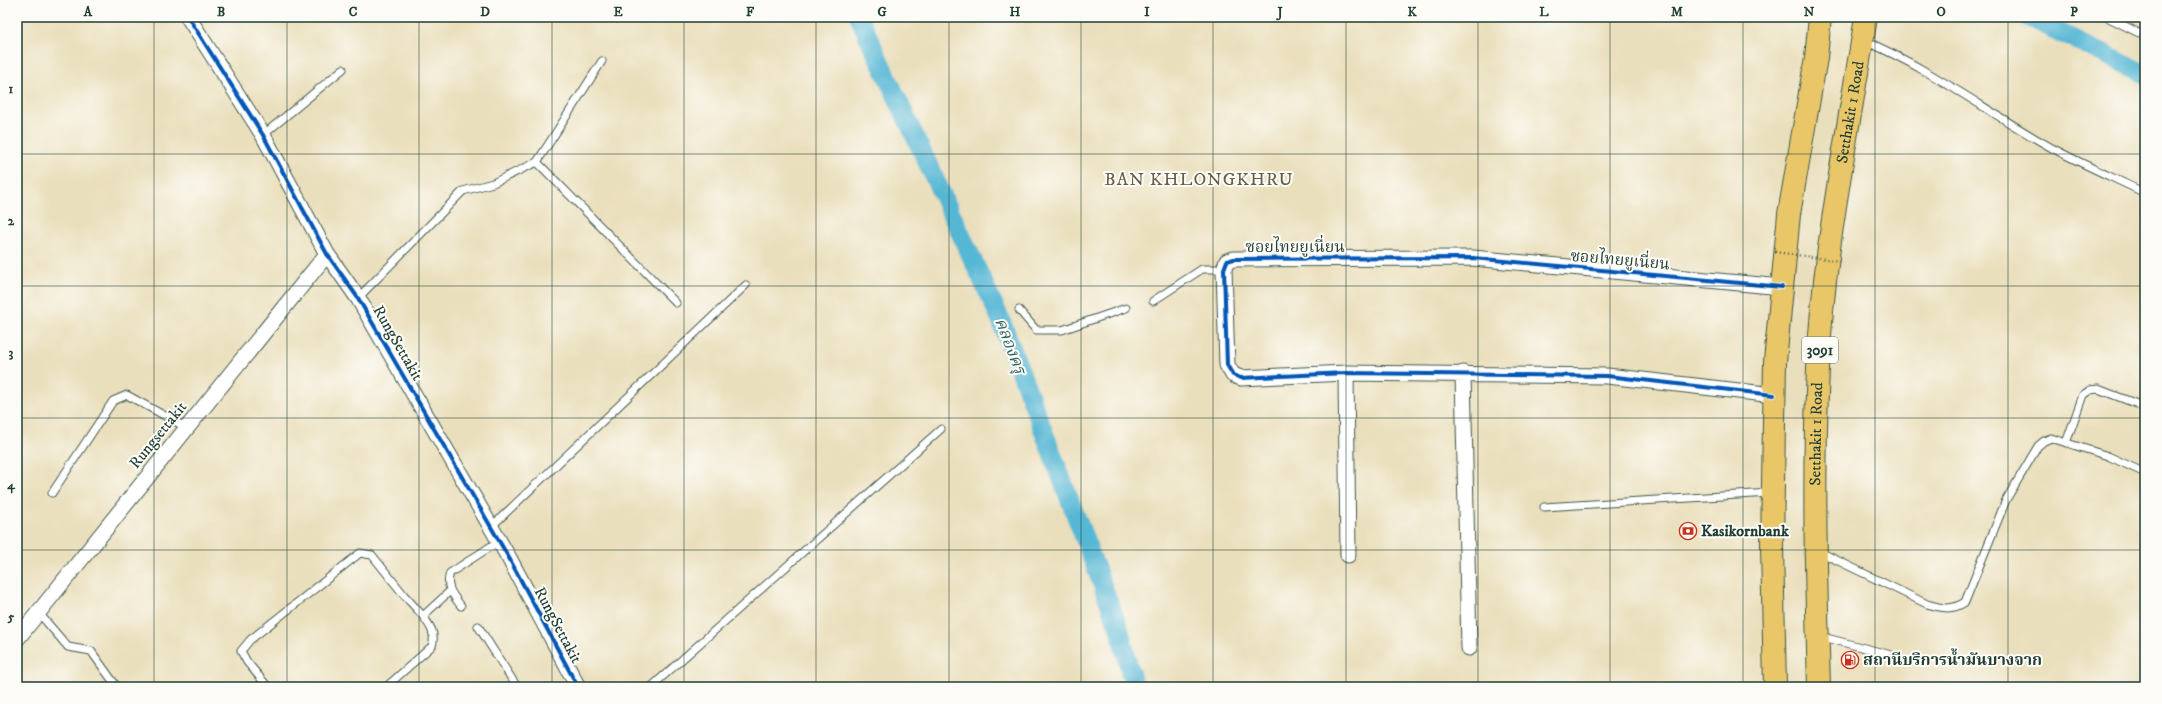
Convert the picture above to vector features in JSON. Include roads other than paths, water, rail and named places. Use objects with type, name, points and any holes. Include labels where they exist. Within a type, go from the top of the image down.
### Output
[{"type":"main road","points":[[1775,687],[1772,493],[1775,362],[1789,214],[1816,58],[1820,17]]},
{"type":"main road","name":"Setthakit 1 Road","points":[[1819,687],[1815,550],[1818,368],[1832,222],[1866,17]]},
{"type":"street","name":"RungSettakit","points":[[188,17],[263,135],[327,254],[358,298],[499,540],[578,687]]},
{"type":"street","name":"Rungsettakit","points":[[17,639],[327,254]]},
{"type":"street","name":"ซอยไทยยูเนี่ยน","points":[[1224,269],[1226,261],[1234,259],[1473,258],[1782,287]]},
{"type":"street","points":[[1224,269],[1227,365],[1233,375],[1241,378],[1346,373],[1607,376],[1774,395]]},
{"type":"street","points":[[1346,373],[1348,555]]},
{"type":"street","points":[[1463,374],[1469,648]]},
{"type":"lane","points":[[2107,17],[2145,36]]},
{"type":"lane","points":[[1863,40],[1893,53],[1931,74],[2053,148],[2145,193]]},
{"type":"lane","points":[[358,298],[464,191],[493,183],[537,162],[602,61]]},
{"type":"lane","points":[[263,135],[343,69]]},
{"type":"lane","points":[[537,162],[676,303]]},
{"type":"lane","points":[[1152,301],[1202,269],[1224,269]]},
{"type":"lane","points":[[491,527],[746,285]]},
{"type":"lane","points":[[1020,310],[1036,330],[1062,330],[1126,308]]},
{"type":"lane","points":[[2066,443],[2083,395],[2090,390],[2098,389],[2145,407]]},
{"type":"lane","points":[[52,493],[113,401],[127,395],[187,428]]},
{"type":"lane","points":[[651,687],[941,429]]},
{"type":"lane","points":[[1815,550],[1927,604],[1944,609],[1958,606],[1965,602],[2006,500],[2038,446],[2044,441],[2051,438],[2108,456],[2145,473]]},
{"type":"lane","points":[[1544,506],[1772,493]]},
{"type":"lane","points":[[461,606],[450,591],[447,581],[450,573],[499,540]]},
{"type":"lane","points":[[268,687],[247,662],[242,651],[250,640],[360,553],[372,555],[433,630],[434,638],[432,646],[386,687]]},
{"type":"lane","points":[[423,616],[450,591]]},
{"type":"lane","points":[[38,612],[68,647],[91,651],[117,687]]},
{"type":"lane","points":[[478,626],[517,687]]},
{"type":"lane","points":[[1817,635],[1895,656]]},
{"type":"waterway","name":"คลองครุ","points":[[859,17],[1000,318],[1120,631],[1134,687]]},
{"type":"waterway","name":"คลองครุ","points":[[2028,17],[2145,74]]},
{"type":"place","name":"Kasikornbank","points":[[1688,531]]},
{"type":"place","name":"สถานีบริการน้ำมันบางจาก","points":[[1850,660]]},
{"type":"district","name":"BAN KHLONGKHRU","points":[[1199,180]]}]
